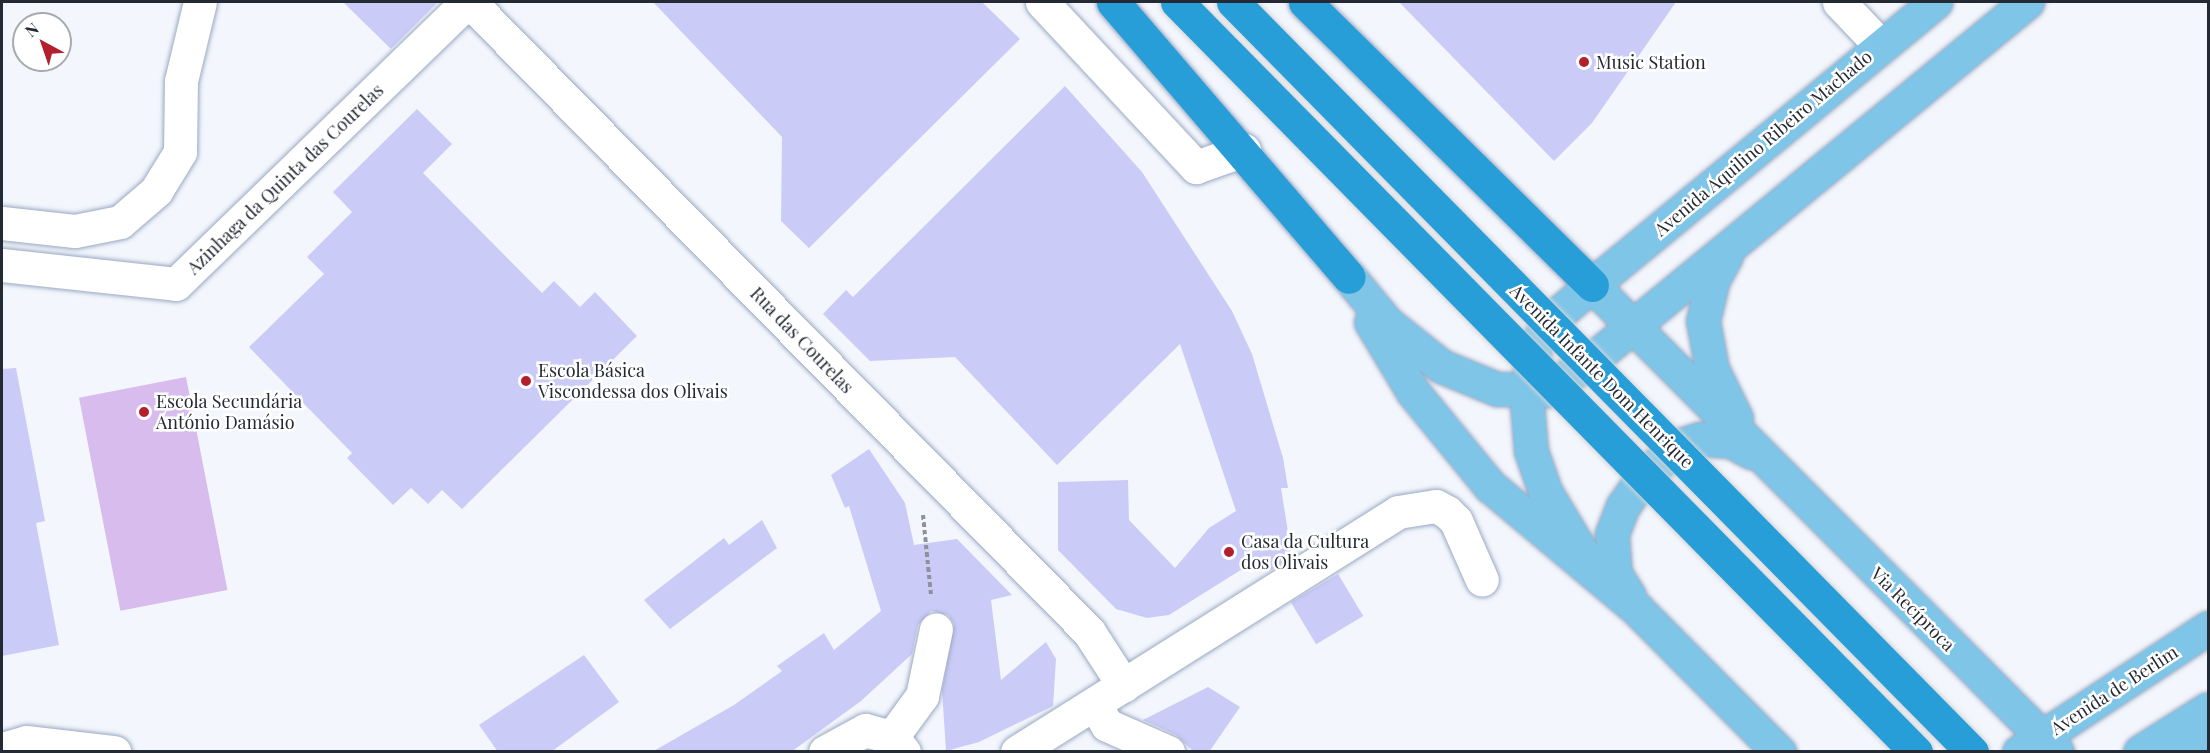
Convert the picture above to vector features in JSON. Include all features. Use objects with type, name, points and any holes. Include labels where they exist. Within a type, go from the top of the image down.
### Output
[{"type":"highway","points":[[1113,2],[1244,150],[1349,278]]},
{"type":"highway","points":[[1177,2],[1916,752]]},
{"type":"highway","name":"Avenida Infante Dom Henrique","points":[[1233,2],[1972,752]]},
{"type":"highway","points":[[1305,2],[1592,285]]},
{"type":"main road","name":"Avenida Aquilino Ribeiro Machado","points":[[1594,573],[1545,491],[1532,451],[1526,392],[1536,343],[1558,313],[1935,2]]},
{"type":"main road","points":[[1349,278],[1387,323],[1441,366],[1497,389],[1526,392],[1547,390],[1568,379],[1633,327],[2027,2]]},
{"type":"main road","points":[[1749,231],[1713,279],[1703,321],[1722,392],[1770,466]]},
{"type":"main road","points":[[1349,278],[1413,392],[1473,467],[1637,609],[1779,752]]},
{"type":"main road","points":[[1592,285],[1770,466]]},
{"type":"main road","points":[[1637,609],[1615,574],[1612,534],[1623,506],[1644,476],[1678,446],[1700,439],[1731,441],[1770,466]]},
{"type":"main road","name":"Via Recíproca","points":[[1770,466],[2039,746]]},
{"type":"main road","name":"Avenida de Berlim","points":[[2039,746],[2208,628]]},
{"type":"main road","points":[[2140,752],[2208,709]]},
{"type":"main road","points":[[1737,712],[1754,752]]},
{"type":"main road","points":[[2190,752],[2208,721]]},
{"type":"street","points":[[2,223],[86,229],[120,222],[156,192],[180,152],[181,81],[200,2]]},
{"type":"street","name":"Azinhaga da Quinta das Courelas","points":[[2,265],[176,284],[469,2]]},
{"type":"street","name":"Rua das Courelas","points":[[469,2],[1089,632],[1124,686]]},
{"type":"street","points":[[1042,2],[1196,167],[1244,150]]},
{"type":"street","points":[[1839,2],[1881,46]]},
{"type":"street","points":[[1017,752],[1095,705],[1398,512],[1436,506],[1447,512],[1482,580]]},
{"type":"street","points":[[825,752],[865,730],[898,744],[922,696],[936,629]]},
{"type":"street","points":[[1095,705],[1107,725],[1168,752]]},
{"type":"street","points":[[2,749],[26,742],[114,752]]},
{"type":"path","points":[[936,629],[921,517],[949,490]]},
{"type":"shaded area","points":[[186,377],[227,590],[120,611],[79,398]]},
{"type":"building","points":[[343,2],[438,2],[391,49]]},
{"type":"building","points":[[653,2],[982,2],[1020,39],[809,248],[781,221],[782,137]]},
{"type":"building","points":[[1399,2],[1676,2],[1592,123],[1554,161]]},
{"type":"building","points":[[1065,86],[1142,172],[1232,311],[1252,354],[1283,458],[1288,488],[1281,488],[1292,557],[1271,570],[1263,556],[1169,615],[1147,618],[1116,609],[1058,550],[1058,482],[1128,480],[1129,520],[1175,568],[1209,528],[1236,511],[1180,344],[1057,465],[955,357],[870,361],[823,314],[846,290],[853,297]]},
{"type":"building","points":[[417,109],[452,144],[423,173],[542,293],[554,281],[580,307],[595,292],[637,336],[462,509],[442,490],[428,504],[411,488],[393,505],[347,458],[352,453],[249,347],[324,274],[307,257],[352,212],[333,192]]},
{"type":"building","points":[[16,368],[45,521],[36,523],[59,645],[2,656],[2,369]]},
{"type":"building","points":[[869,449],[905,503],[914,545],[957,539],[1012,595],[991,600],[1001,680],[1046,642],[1056,659],[1053,706],[979,742],[946,751],[942,690],[954,624],[948,615],[931,611],[918,625],[912,654],[861,701],[791,752],[652,752],[734,705],[782,671],[777,666],[824,633],[834,650],[881,611],[849,506],[845,508],[831,475]]},
{"type":"building","points":[[762,520],[777,548],[670,629],[644,600],[724,538],[729,545]]},
{"type":"building","points":[[1338,574],[1363,616],[1316,644],[1291,602]]},
{"type":"building","points":[[584,655],[619,702],[551,752],[498,752],[479,725]]},
{"type":"building","points":[[1208,687],[1240,707],[1209,752],[1194,752],[1176,735],[1143,720]]},
{"type":"place","name":"Music Station","points":[[1584,62]]},
{"type":"place","name":"Escola Básica Viscondessa dos Olivais","points":[[526,381]]},
{"type":"place","name":"Escola Secundária António Damásio","points":[[144,412]]},
{"type":"place","name":"Casa da Cultura dos Olivais","points":[[1229,552]]}]
